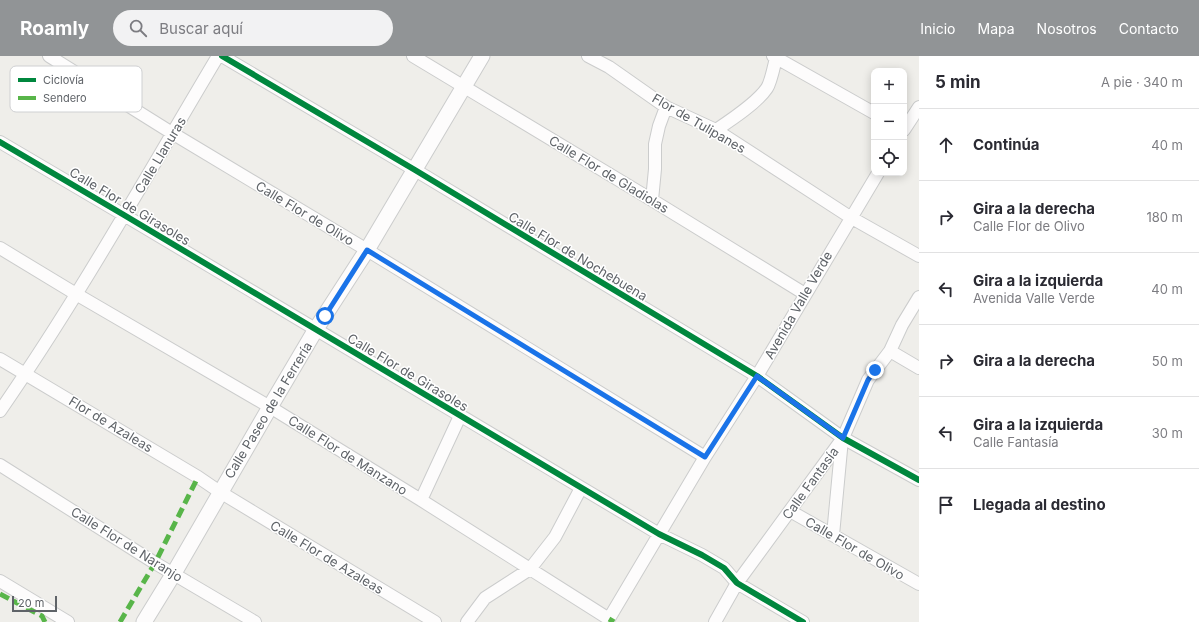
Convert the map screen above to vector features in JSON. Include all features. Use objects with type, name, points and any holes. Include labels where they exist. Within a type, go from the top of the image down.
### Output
[{"type":"street","name":"Calle Flor de Olivo","points":[[49,56],[69,61]]},
{"type":"street","name":"Calle Llanuras","points":[[0,410],[26,374],[76,294],[218,56]]},
{"type":"street","name":"Calle Flor de Nochebuena","points":[[222,56],[415,170],[757,376],[843,438],[919,480]]},
{"type":"street","name":"Calle Flor de Gladiolas","points":[[413,56],[805,294]]},
{"type":"street","name":"Calle Paseo de la Ferrería","points":[[144,622],[316,329],[367,250],[482,56]]},
{"type":"street","name":"Flor de Tulipanes","points":[[588,56],[609,67],[666,107],[716,130],[850,217],[919,256]]},
{"type":"street","points":[[716,130],[741,112],[768,88],[775,57],[871,111]]},
{"type":"street","points":[[652,200],[655,169],[655,144],[659,126],[666,107]]},
{"type":"street","points":[[907,125],[919,107]]},
{"type":"street","name":"Calle Flor de Olivo","points":[[142,112],[172,133],[367,250],[705,457]]},
{"type":"street","name":"Calle Flor de Girasoles","points":[[0,142],[659,534],[718,564],[724,568],[737,583],[803,622]]},
{"type":"street","name":"Avenida Valle Verde","points":[[608,621],[705,457],[757,376],[850,217],[876,176]]},
{"type":"street","name":"Calle Flor de Manzano","points":[[0,248],[270,407],[530,569],[608,621]]},
{"type":"street","name":"Calle Fantasía","points":[[715,622],[737,583],[843,438],[868,380],[890,351],[902,325],[919,297]]},
{"type":"street","points":[[890,351],[919,368]]},
{"type":"street","name":"Flor de Azaleas","points":[[0,359],[198,477],[220,492]]},
{"type":"street","points":[[421,500],[460,416]]},
{"type":"street","points":[[833,535],[843,438]]},
{"type":"street","name":"Calle Flor de Naranjo","points":[[0,465],[155,563],[255,622]]},
{"type":"street","points":[[467,622],[485,598],[530,569],[555,537],[581,488]]},
{"type":"street","name":"Calle Flor de Azaleas","points":[[220,492],[435,622]]},
{"type":"street","name":"Calle Flor de Olivo","points":[[790,511],[919,584]]},
{"type":"street","points":[[0,581],[68,622]]},
{"type":"marked path","points":[[120,622],[155,563],[198,477]]},
{"type":"marked path","points":[[0,594],[42,616],[45,622]]},
{"type":"marked path","points":[[609,619],[614,622]]},
{"type":"cycle path","points":[[222,56],[415,170],[757,376],[843,438],[919,480]]},
{"type":"cycle path","points":[[0,142],[659,534],[702,555],[724,568],[737,583],[803,622]]},
{"type":"route","points":[[325,316],[367,250],[705,457],[757,376],[843,438],[868,380],[875,370]]}]
